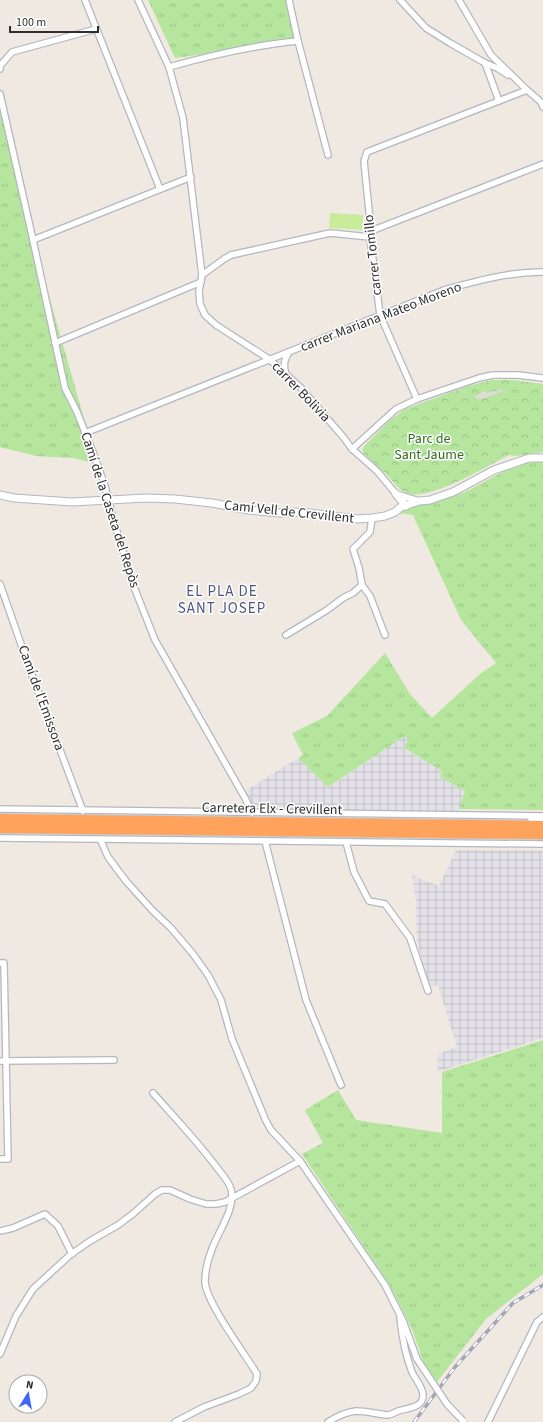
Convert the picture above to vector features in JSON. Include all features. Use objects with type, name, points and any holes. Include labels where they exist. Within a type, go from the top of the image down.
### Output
[{"type":"highway","name":"Carretera Elx - Crevillent","points":[[0,819],[543,826]]},
{"type":"highway","name":"Carretera Elx - Crevillent","points":[[0,828],[543,834]]},
{"type":"street","points":[[85,0],[160,189]]},
{"type":"street","name":"carrer Bolivia","points":[[138,0],[169,67],[183,118],[202,275],[199,292],[200,304],[205,315],[216,325],[269,359],[301,388],[344,438],[352,450],[377,472],[396,494]]},
{"type":"street","points":[[288,0],[328,155]]},
{"type":"street","points":[[400,0],[426,28],[516,80]]},
{"type":"street","points":[[459,0],[491,55],[541,102],[543,107]]},
{"type":"street","points":[[0,69],[0,66],[12,52],[96,29]]},
{"type":"street","points":[[169,67],[227,52],[266,44],[298,41]]},
{"type":"street","points":[[485,63],[499,101],[527,90]]},
{"type":"street","name":"Camí de la Caseta del Repòs","points":[[0,94],[65,388],[77,412],[105,486],[134,587],[155,640],[245,798],[252,813]]},
{"type":"street","name":"carrer Tomillo","points":[[417,399],[380,315],[364,161],[367,152],[499,101]]},
{"type":"street","points":[[202,275],[228,257],[254,250],[330,233],[371,234],[543,164]]},
{"type":"street","points":[[33,240],[190,177]]},
{"type":"street","name":"carrer Mariana Mateo Moreno","points":[[85,433],[444,290],[476,281],[509,275],[543,272]]},
{"type":"street","points":[[55,343],[201,282]]},
{"type":"street","name":"carrer Mariana Mateo Moreno","points":[[286,374],[284,366],[285,359],[290,352]]},
{"type":"street","points":[[352,450],[396,409],[417,399],[494,374],[543,378]]},
{"type":"street","name":"Camí Vell de Crevillent","points":[[0,495],[14,498],[64,502],[146,498],[175,499],[212,503],[278,514],[302,512],[357,519],[372,518],[385,516],[419,501],[430,500],[453,492],[494,470],[529,458],[543,458]]},
{"type":"street","points":[[396,494],[419,501]]},
{"type":"street","points":[[396,494],[406,506]]},
{"type":"street","points":[[372,518],[370,532],[353,549],[360,568],[362,585],[370,596],[385,635]]},
{"type":"street","name":"Camí de l'Emissora","points":[[0,584],[83,811]]},
{"type":"street","points":[[286,635],[327,610],[343,598],[354,593],[362,585]]},
{"type":"street","points":[[0,810],[543,816]]},
{"type":"street","points":[[517,816],[543,821]]},
{"type":"street","points":[[0,838],[543,844]]},
{"type":"street","points":[[100,839],[108,857],[126,881],[152,910],[171,928],[193,954],[208,975],[221,1000],[232,1039],[271,1130],[300,1160],[385,1285],[409,1336],[417,1359],[447,1404],[463,1422]]},
{"type":"street","points":[[264,841],[306,1000],[341,1085]]},
{"type":"street","points":[[346,842],[354,872],[369,901],[385,904],[410,938],[428,991]]},
{"type":"street","points":[[0,963],[4,963],[3,1061],[8,1159],[0,1159]]},
{"type":"street","points":[[3,1061],[114,1060]]},
{"type":"street","points":[[152,1093],[206,1152],[231,1189],[231,1198],[226,1219],[212,1249],[206,1269],[205,1282],[208,1294],[238,1346],[257,1374],[256,1381],[251,1388],[204,1407],[175,1422]]},
{"type":"street","points":[[0,1354],[16,1316],[33,1289],[72,1254],[123,1221],[155,1194],[162,1190],[170,1190],[206,1204],[226,1202],[300,1160]]},
{"type":"street","points":[[0,1231],[13,1228],[45,1214],[58,1226],[72,1254]]},
{"type":"street","points":[[328,1422],[340,1415],[355,1411],[388,1415],[414,1408],[420,1403],[423,1398],[423,1392],[412,1373],[403,1343],[399,1313]]},
{"type":"street","points":[[488,1422],[537,1322],[543,1317]]},
{"type":"shaded area","points":[[509,389],[482,399],[477,399],[474,397],[485,391],[487,393]]},
{"type":"shaded area","points":[[405,736],[409,740],[404,749],[442,771],[440,777],[465,791],[457,812],[246,807],[242,793],[298,758],[329,787]]},
{"type":"shaded area","points":[[456,850],[543,851],[543,1038],[437,1072],[438,1054],[457,1047],[438,985],[428,988],[417,940],[416,902],[412,875],[439,886]]},
{"type":"green space","points":[[148,0],[289,0],[298,41],[175,58]]},
{"type":"green space","points":[[0,94],[33,240],[97,464],[73,458],[36,456],[0,447]]},
{"type":"green space","points":[[330,213],[363,215],[362,230],[329,228]]},
{"type":"green space","name":"Parc de Sant Jaume","points":[[492,380],[512,380],[543,384],[543,452],[516,456],[509,455],[472,475],[441,489],[413,495],[404,492],[364,454],[362,450],[365,445],[389,421],[405,409],[468,386]]},
{"type":"green space","points":[[543,461],[543,810],[459,809],[465,791],[440,777],[442,771],[404,748],[408,740],[405,736],[328,787],[298,758],[303,755],[292,733],[327,716],[385,653],[410,694],[432,718],[480,674],[496,663],[461,620],[413,515],[399,513],[417,504],[440,501],[465,492],[508,469],[527,463]]},
{"type":"green space","points":[[543,1040],[543,1274],[486,1319],[437,1382],[423,1361],[412,1329],[389,1284],[302,1154],[323,1143],[305,1110],[338,1090],[356,1120],[442,1133],[442,1072]]},
{"type":"railway","points":[[414,1422],[455,1367],[513,1303],[543,1285]]},
{"type":"district","name":"EL PLA DE SANT JOSEP","points":[[222,600]]}]
